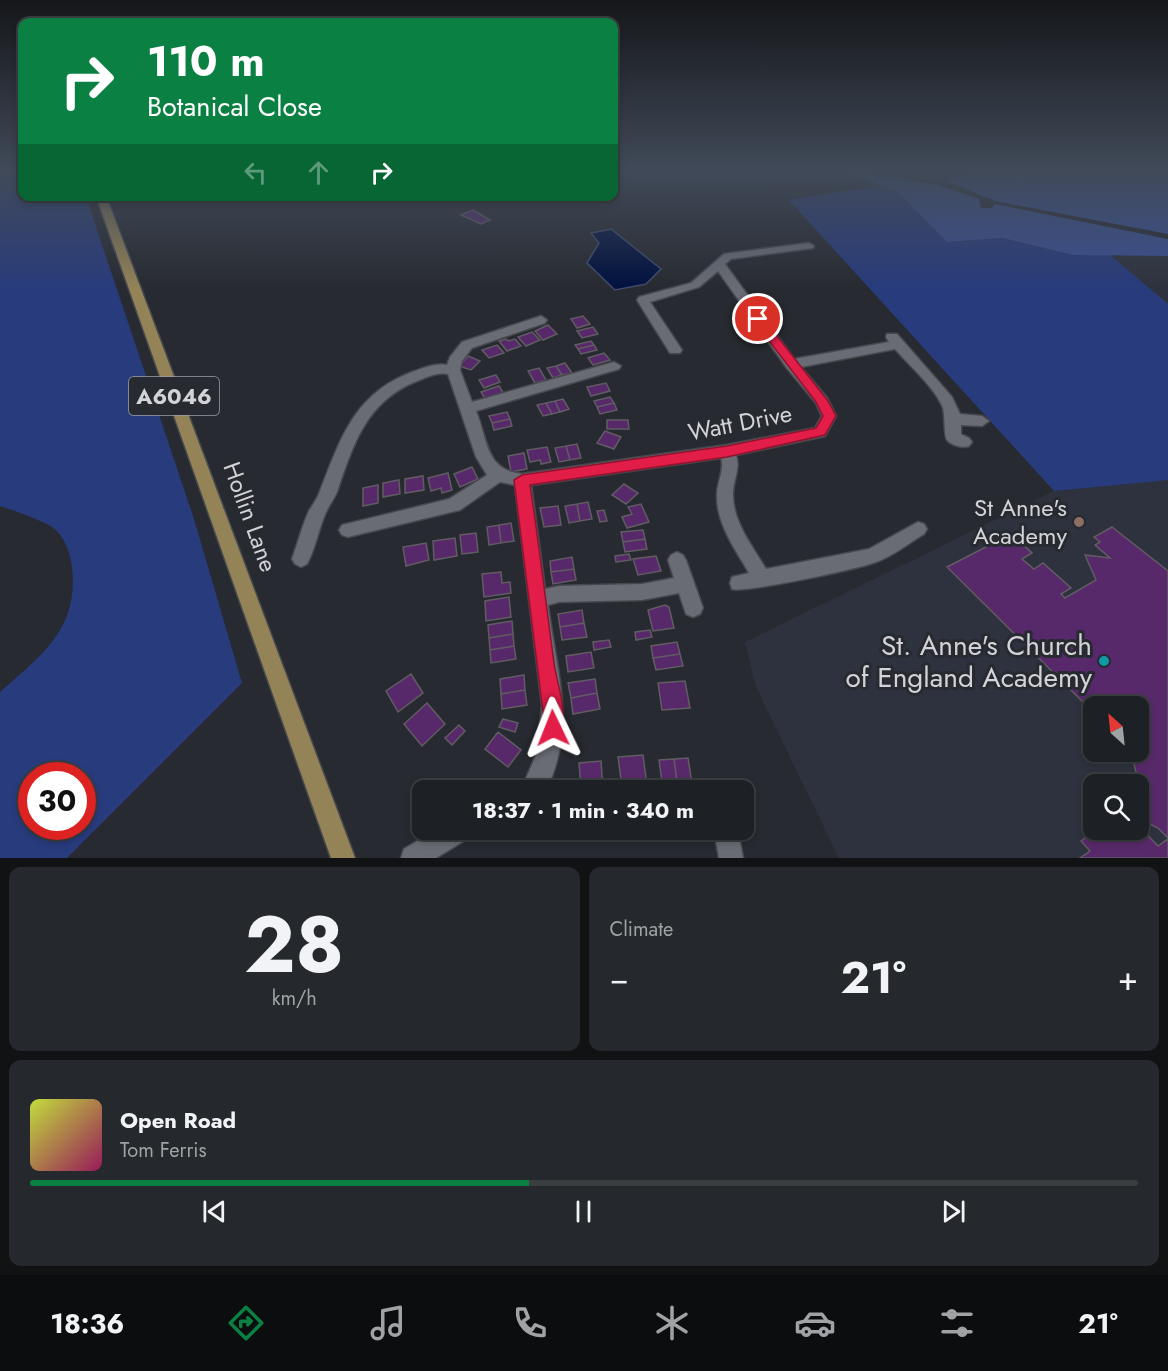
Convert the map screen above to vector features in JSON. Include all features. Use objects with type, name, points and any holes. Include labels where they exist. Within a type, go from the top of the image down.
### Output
[{"type":"main road","name":"Hollin Lane","points":[[106,210],[343,858]]},
{"type":"street","points":[[675,350],[643,300],[695,285],[728,256],[810,247]]},
{"type":"street","name":"Watt Drive","points":[[497,476],[507,480],[522,480],[678,459],[727,452],[820,432],[829,416],[822,401],[790,364],[719,264]]},
{"type":"street","points":[[348,530],[454,505],[497,476],[482,458],[468,408],[453,369],[455,360],[467,345],[509,326],[541,320]]},
{"type":"street","points":[[790,364],[896,341],[947,400],[954,419],[953,437],[964,441]]},
{"type":"street","points":[[468,408],[614,366]]},
{"type":"street","points":[[301,559],[317,513],[328,493],[334,468],[359,420],[376,399],[395,384],[437,368],[453,369]]},
{"type":"street","points":[[954,419],[982,421]]},
{"type":"street","points":[[727,452],[731,464],[726,476],[724,512],[763,580]]},
{"type":"street","points":[[522,480],[554,708],[553,728],[540,780]]},
{"type":"street","points":[[739,583],[873,556],[918,528]]},
{"type":"street","points":[[677,560],[683,584],[693,608]]},
{"type":"street","points":[[537,599],[559,594],[642,592],[683,584]]},
{"type":"street","points":[[413,858],[438,840]]},
{"type":"street","points":[[728,840],[731,858]]},
{"type":"shaded area","points":[[0,210],[90,210],[194,519],[242,683],[96,829],[96,762],[18,762],[18,840],[85,840],[67,858],[0,858],[0,692],[43,652],[54,638],[70,607],[73,589],[70,556],[64,540],[52,527],[0,506]]},
{"type":"shaded area","name":"St Anne's Academy","points":[[798,210],[950,210],[1073,255],[1168,256],[1168,858],[839,858],[756,687],[745,642],[1054,491]]},
{"type":"shaded area","points":[[798,210],[916,210],[947,242],[1003,238],[1073,255],[1109,254],[1168,304],[1168,480],[1054,491]]},
{"type":"shaded area","points":[[916,210],[1025,210],[1168,239],[1168,256],[1073,255],[1003,238],[947,242]]},
{"type":"shaded area","points":[[1042,210],[1168,210],[1168,234]]},
{"type":"shaded area","points":[[611,229],[661,269],[646,284],[615,290],[587,263],[599,243],[591,233]]},
{"type":"building","points":[[473,210],[490,220],[481,224],[461,215]]},
{"type":"building","points":[[583,316],[590,324],[577,328],[571,319]]},
{"type":"building","points":[[548,325],[557,334],[543,340],[535,331]]},
{"type":"building","points":[[593,327],[598,334],[582,338],[577,331]]},
{"type":"building","points":[[532,332],[540,340],[526,346],[518,337]]},
{"type":"building","points":[[506,339],[508,341],[515,339],[521,346],[507,351],[499,341]]},
{"type":"building","points":[[591,341],[594,345],[578,349],[575,345]]},
{"type":"building","points":[[497,345],[504,353],[489,358],[482,350]]},
{"type":"building","points":[[594,345],[597,350],[581,354],[578,349]]},
{"type":"building","points":[[604,353],[610,360],[593,365],[588,358]]},
{"type":"building","points":[[468,356],[480,361],[471,370],[459,366]]},
{"type":"building","points":[[565,363],[572,373],[562,375],[556,366]]},
{"type":"building","points":[[556,366],[562,375],[553,378],[547,368]]},
{"type":"building","points":[[539,368],[546,380],[535,383],[528,371]]},
{"type":"building","points":[[496,375],[500,382],[484,388],[479,380]]},
{"type":"building","points":[[606,383],[610,391],[591,396],[587,387]]},
{"type":"building","points":[[499,386],[504,394],[486,400],[481,392]]},
{"type":"building","points":[[610,397],[614,403],[597,407],[594,401]]},
{"type":"building","points":[[563,399],[569,409],[560,412],[555,401]]},
{"type":"building","points":[[555,401],[560,412],[552,414],[546,403]]},
{"type":"building","points":[[546,403],[552,414],[543,416],[537,405]]},
{"type":"building","points":[[614,403],[617,410],[600,414],[597,407]]},
{"type":"building","points":[[507,412],[510,419],[492,423],[489,416]]},
{"type":"building","points":[[510,419],[512,426],[494,430],[492,423]]},
{"type":"building","points":[[607,420],[628,420],[629,429],[607,429]]},
{"type":"building","points":[[605,431],[621,437],[614,449],[597,443]]},
{"type":"building","points":[[577,444],[581,458],[570,460],[566,446]]},
{"type":"building","points":[[566,446],[570,460],[559,462],[555,448]]},
{"type":"building","points":[[547,447],[551,462],[541,464],[540,460],[530,462],[527,450]]},
{"type":"building","points":[[524,453],[527,469],[511,472],[508,456]]},
{"type":"building","points":[[472,467],[478,479],[460,487],[454,474]]},
{"type":"building","points":[[448,473],[452,490],[442,493],[441,488],[431,491],[428,478]]},
{"type":"building","points":[[423,476],[424,490],[405,493],[405,479]]},
{"type":"building","points":[[399,480],[400,494],[383,497],[383,483]]},
{"type":"building","points":[[624,484],[638,493],[626,504],[612,495]]},
{"type":"building","points":[[378,485],[378,503],[363,506],[363,488]]},
{"type":"building","points":[[588,502],[592,519],[580,521],[577,504]]},
{"type":"building","points":[[577,504],[580,521],[569,523],[565,506]]},
{"type":"building","points":[[641,504],[649,522],[627,528],[622,517],[632,514],[628,507]]},
{"type":"building","points":[[558,506],[561,525],[544,527],[540,508]]},
{"type":"building","points":[[604,510],[607,521],[600,522],[597,511]]},
{"type":"building","points":[[511,523],[514,541],[501,543],[499,525]]},
{"type":"building","points":[[499,525],[501,543],[489,545],[487,527]]},
{"type":"building","name":"St. Anne's Church of England Academy","points":[[1112,527],[1168,571],[1168,838],[1158,828],[1149,824],[1149,774],[1136,774],[1134,762],[1149,762],[1149,696],[1083,696],[1083,702],[947,567],[1011,534],[1032,553],[1022,559],[1034,569],[1043,563],[1071,588],[1061,594],[1065,598],[1096,580],[1085,555],[1110,558],[1095,545],[1100,542],[1094,537]]},
{"type":"building","points":[[643,530],[645,539],[623,542],[621,532]]},
{"type":"building","points":[[476,533],[478,552],[462,554],[460,535]]},
{"type":"building","points":[[455,538],[457,556],[434,560],[433,541]]},
{"type":"building","points":[[645,539],[647,549],[625,552],[623,542]]},
{"type":"building","points":[[426,543],[429,560],[406,566],[403,547]]},
{"type":"building","points":[[629,554],[631,560],[616,562],[615,556]]},
{"type":"building","points":[[656,556],[661,571],[638,575],[633,559]]},
{"type":"building","points":[[572,557],[574,569],[551,572],[550,561]]},
{"type":"building","points":[[574,569],[576,580],[553,584],[551,572]]},
{"type":"building","points":[[501,572],[502,583],[510,582],[511,593],[484,597],[482,574]]},
{"type":"building","points":[[509,597],[511,617],[486,621],[485,601]]},
{"type":"building","points":[[665,605],[669,607],[674,628],[653,631],[648,610]]},
{"type":"building","points":[[582,610],[584,623],[560,627],[558,614]]},
{"type":"building","points":[[512,621],[513,634],[489,638],[488,625]]},
{"type":"building","points":[[584,623],[587,637],[562,640],[560,627]]},
{"type":"building","points":[[650,630],[652,637],[636,640],[635,632]]},
{"type":"building","points":[[513,634],[514,646],[490,650],[489,638]]},
{"type":"building","points":[[609,640],[611,647],[594,650],[593,642]]},
{"type":"building","points":[[677,642],[680,654],[653,658],[651,646]]},
{"type":"building","points":[[514,646],[516,659],[491,663],[490,650]]},
{"type":"building","points":[[591,652],[594,668],[568,672],[566,656]]},
{"type":"building","points":[[680,654],[683,666],[656,670],[653,658]]},
{"type":"building","points":[[411,674],[423,693],[398,712],[386,691]]},
{"type":"building","points":[[524,675],[525,690],[501,694],[500,679]]},
{"type":"building","points":[[595,679],[597,693],[571,698],[568,683]]},
{"type":"building","points":[[685,681],[690,708],[662,710],[658,683]]},
{"type":"building","points":[[525,690],[527,705],[502,709],[501,694]]},
{"type":"building","points":[[597,693],[600,709],[573,714],[571,698]]},
{"type":"building","points":[[427,703],[445,724],[422,746],[404,724]]},
{"type":"building","points":[[503,719],[518,723],[515,732],[499,727]]},
{"type":"building","points":[[459,725],[465,731],[452,745],[445,738]]},
{"type":"building","points":[[498,732],[521,750],[508,767],[485,749]]},
{"type":"building","points":[[643,755],[646,780],[621,780],[618,757]]},
{"type":"building","points":[[688,758],[691,780],[677,780],[674,759]]},
{"type":"building","points":[[674,759],[677,780],[662,780],[659,760]]},
{"type":"building","points":[[601,761],[602,780],[580,780],[579,763]]},
{"type":"building","points":[[1149,837],[1158,846],[1168,839],[1168,858],[1080,858],[1090,851],[1081,841],[1149,840]]},
{"type":"place","name":"St Anne's Academy","points":[[1079,522]]},
{"type":"place","name":"St. Anne's Church of England Academy","points":[[1104,661]]},
{"type":"route","points":[[553,728],[554,708],[545,665],[536,578],[522,480],[727,452],[820,432],[829,416],[822,401],[790,364],[758,319]]}]
